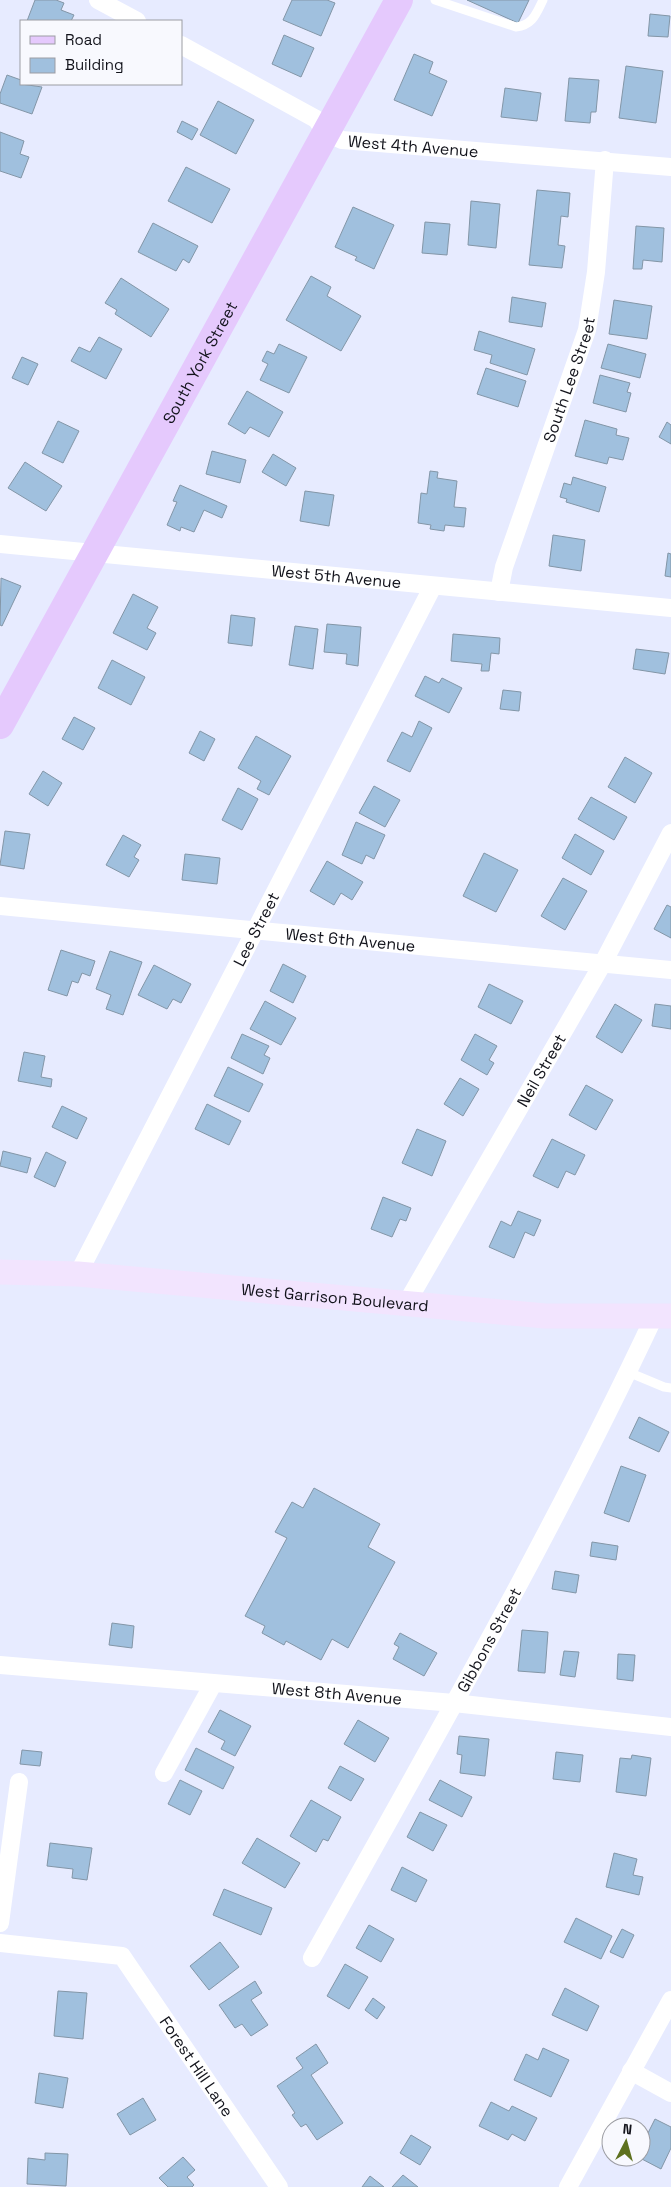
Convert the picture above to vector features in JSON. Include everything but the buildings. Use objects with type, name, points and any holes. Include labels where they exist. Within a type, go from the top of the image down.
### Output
[{"type":"main road","name":"South York Street","points":[[0,725],[399,0]]},
{"type":"main road","name":"West Garrison Boulevard","points":[[0,1272],[78,1274],[545,1316],[663,1317]]},
{"type":"street","points":[[98,0],[135,20]]},
{"type":"street","name":"West 4th Avenue","points":[[182,47],[316,119],[325,132],[342,140],[605,160],[671,168]]},
{"type":"street","name":"South Lee Street","points":[[499,592],[504,567],[588,330],[596,272],[605,160]]},
{"type":"street","name":"West 5th Avenue","points":[[0,544],[671,608]]},
{"type":"street","name":"Lee Street","points":[[78,1274],[433,586]]},
{"type":"street","name":"Neil Street","points":[[406,1304],[603,963],[671,833]]},
{"type":"street","name":"West 6th Avenue","points":[[0,906],[671,970]]},
{"type":"street","name":"Gibbons Street","points":[[312,1958],[454,1704],[610,1410],[628,1372],[663,1317]]},
{"type":"street","name":"West 8th Avenue","points":[[0,1664],[454,1704],[671,1728]]},
{"type":"street","points":[[164,1774],[212,1684]]},
{"type":"street","points":[[0,1923],[19,1782]]},
{"type":"street","name":"Forest Hill Lane","points":[[0,1942],[122,1956],[279,2187]]},
{"type":"street","points":[[568,2187],[671,2000]]},
{"type":"street","points":[[631,2071],[671,2094]]},
{"type":"lane","points":[[435,0],[516,26],[526,26],[533,21],[543,0]]},
{"type":"lane","points":[[628,1372],[664,1388],[671,1388]]}]
